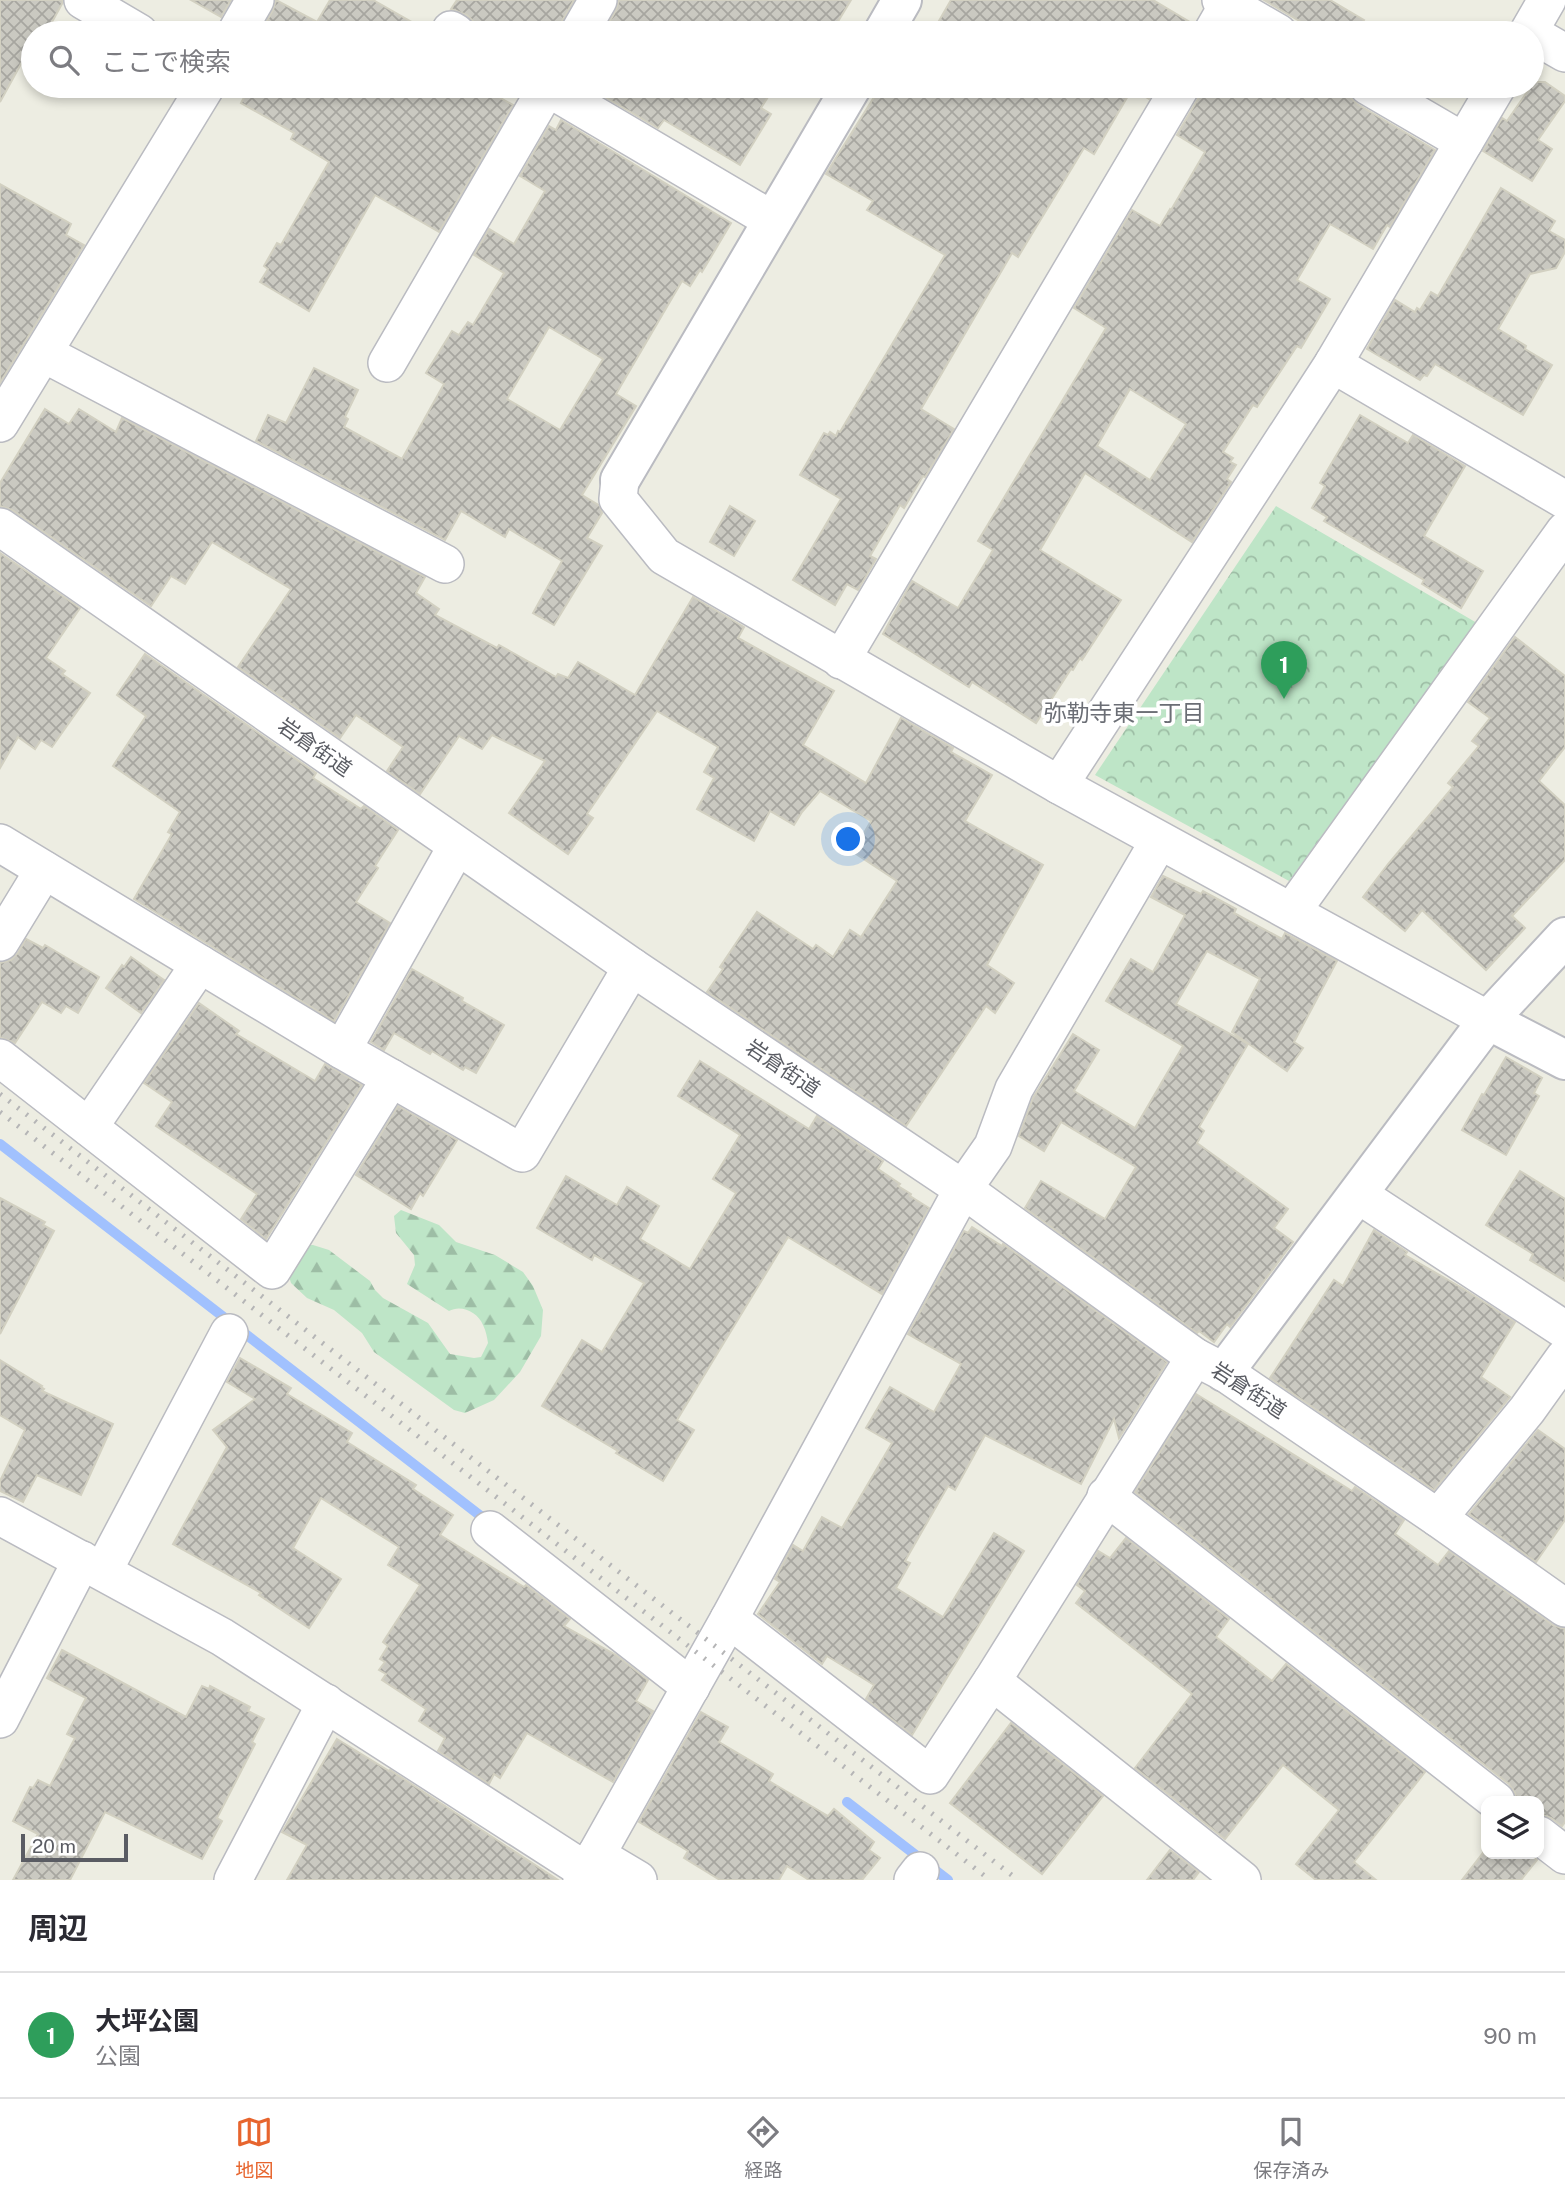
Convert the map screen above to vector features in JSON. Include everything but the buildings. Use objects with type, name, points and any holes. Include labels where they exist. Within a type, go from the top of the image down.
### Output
[{"type":"street","points":[[83,0],[119,21]]},
{"type":"street","points":[[243,21],[255,0]]},
{"type":"street","points":[[586,21],[598,0]]},
{"type":"street","points":[[890,21],[902,0]]},
{"type":"street","points":[[1536,21],[1547,0]]},
{"type":"street","points":[[1223,9],[1250,21]]},
{"type":"street","points":[[1544,41],[1565,54]]},
{"type":"street","points":[[0,423],[199,98]]},
{"type":"street","points":[[387,363],[540,98]]},
{"type":"street","points":[[567,98],[772,220]]},
{"type":"street","points":[[845,98],[620,480],[618,499],[664,556],[1159,841],[1565,1060]]},
{"type":"street","points":[[841,660],[1174,98]]},
{"type":"street","points":[[1389,98],[1464,142]]},
{"type":"street","points":[[1059,785],[1333,364],[1490,98]]},
{"type":"street","points":[[43,352],[445,564]]},
{"type":"street","points":[[1333,364],[1565,500]]},
{"type":"street","name":"岩倉街道","points":[[0,527],[632,967],[963,1189],[1210,1364],[1438,1518],[1565,1608]]},
{"type":"street","points":[[1292,911],[1565,531]]},
{"type":"street","points":[[588,1869],[729,1619],[963,1189],[992,1146],[1014,1089],[1159,841]]},
{"type":"street","points":[[0,844],[342,1050],[522,1153],[632,967]]},
{"type":"street","points":[[342,1050],[457,846]]},
{"type":"street","points":[[0,942],[44,870]]},
{"type":"street","points":[[729,1619],[930,1775],[1107,1496],[1210,1364],[1359,1195],[1488,1020],[1565,937]]},
{"type":"street","points":[[89,1127],[200,964]]},
{"type":"street","points":[[0,1058],[272,1270],[391,1078]]},
{"type":"street","points":[[1359,1195],[1565,1330]]},
{"type":"street","points":[[0,1719],[229,1333]]},
{"type":"street","points":[[1438,1518],[1527,1410],[1565,1357]]},
{"type":"street","points":[[1107,1496],[1490,1796]]},
{"type":"street","points":[[0,1516],[222,1637],[588,1869],[638,1880]]},
{"type":"street","points":[[490,1530],[691,1687]]},
{"type":"street","points":[[992,1681],[1241,1880]]},
{"type":"street","points":[[233,1880],[326,1703]]},
{"type":"street","points":[[1544,1839],[1565,1856]]},
{"type":"green space","points":[[1276,506],[1477,623],[1289,881],[1095,775]]},
{"type":"green space","points":[[401,1210],[439,1225],[456,1242],[495,1255],[523,1272],[533,1286],[543,1310],[541,1336],[520,1372],[494,1400],[465,1413],[454,1410],[374,1352],[362,1333],[334,1310],[307,1298],[291,1283],[287,1270],[305,1245],[329,1250],[370,1281],[383,1298],[428,1323],[450,1354],[481,1357],[488,1343],[484,1327],[477,1316],[469,1310],[459,1308],[449,1311],[407,1284],[415,1265],[414,1255],[396,1233],[394,1216]]},
{"type":"waterway","points":[[0,1144],[482,1517]]},
{"type":"waterway","points":[[847,1802],[948,1880]]},
{"type":"railway","points":[[0,1094],[1018,1880]]},
{"type":"railway","points":[[0,1112],[990,1880]]},
{"type":"place","name":"大坪公園","points":[[1284,699]]},
{"type":"district","name":"弥勒寺東一丁目","points":[[1124,712]]}]
